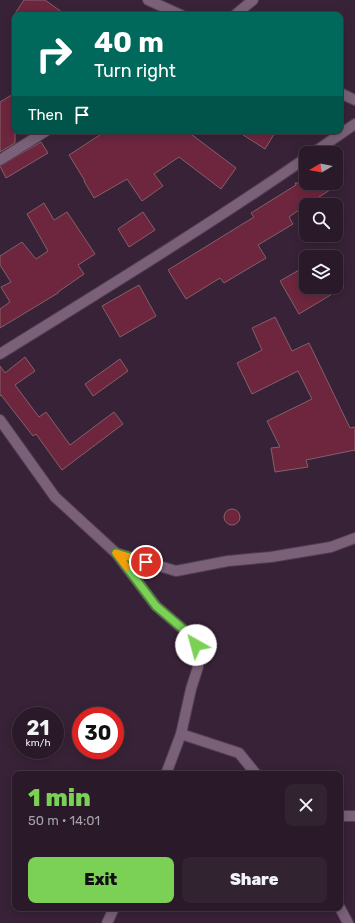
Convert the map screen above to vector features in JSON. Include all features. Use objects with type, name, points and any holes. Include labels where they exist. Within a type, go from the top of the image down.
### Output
[{"type":"street","points":[[148,0],[174,12]]},
{"type":"street","points":[[239,12],[253,0]]},
{"type":"street","points":[[343,94],[355,100]]},
{"type":"street","points":[[343,132],[355,124]]},
{"type":"street","points":[[0,160],[41,134]]},
{"type":"street","points":[[323,146],[341,134]]},
{"type":"street","points":[[0,354],[92,297],[299,163]]},
{"type":"street","points":[[0,420],[55,497],[116,553],[156,606],[190,635],[196,645],[198,667],[191,689],[181,734],[167,771]]},
{"type":"street","points":[[116,553],[176,572],[228,561],[271,557],[331,547],[355,538]]},
{"type":"street","points":[[181,734],[239,753],[254,771]]},
{"type":"street","points":[[343,816],[355,816]]},
{"type":"street","points":[[107,923],[113,911]]},
{"type":"street","points":[[342,911],[348,923]]},
{"type":"building","points":[[24,0],[45,0],[62,12],[16,12]]},
{"type":"building","points":[[12,95],[12,134],[15,134],[15,143],[0,152],[0,102]]},
{"type":"building","points":[[101,134],[191,134],[236,168],[221,189],[179,157],[154,174],[163,186],[142,201],[127,179],[94,198],[69,155]]},
{"type":"building","points":[[242,134],[274,134],[265,149]]},
{"type":"building","points":[[41,142],[48,153],[6,178],[0,166]]},
{"type":"building","points":[[295,183],[299,183],[299,190],[330,190],[317,198],[299,198],[299,210],[289,217],[293,224],[258,245],[266,258],[224,283],[220,278],[186,299],[168,270],[254,217],[251,213],[296,185]]},
{"type":"building","points":[[44,203],[54,220],[67,212],[95,254],[78,265],[84,274],[58,293],[0,328],[0,309],[10,302],[1,287],[11,282],[0,265],[0,256],[22,242],[36,259],[48,251],[27,214]]},
{"type":"building","points":[[143,212],[155,230],[129,247],[118,229]]},
{"type":"building","points":[[299,270],[299,294],[332,294],[299,314],[280,281]]},
{"type":"building","points":[[139,285],[156,316],[120,337],[102,306]]},
{"type":"building","points":[[275,317],[292,351],[309,343],[350,428],[355,427],[355,450],[306,460],[308,467],[275,472],[271,448],[280,447],[267,421],[312,399],[298,371],[252,394],[237,363],[262,350],[252,328]]},
{"type":"building","points":[[25,357],[35,371],[15,385],[39,417],[46,412],[70,445],[114,412],[123,424],[62,470],[36,434],[33,436],[1,395],[0,396],[0,366],[5,373]]},
{"type":"building","points":[[120,359],[128,371],[93,396],[85,384]]},
{"type":"building","points":[[229,509],[235,509],[240,514],[238,523],[235,525],[229,525],[224,520],[224,514]]},
{"type":"slow traffic","points":[[127,567],[116,553],[128,557]]},
{"type":"route","points":[[146,562],[116,553],[156,606],[190,635],[196,645]]}]
